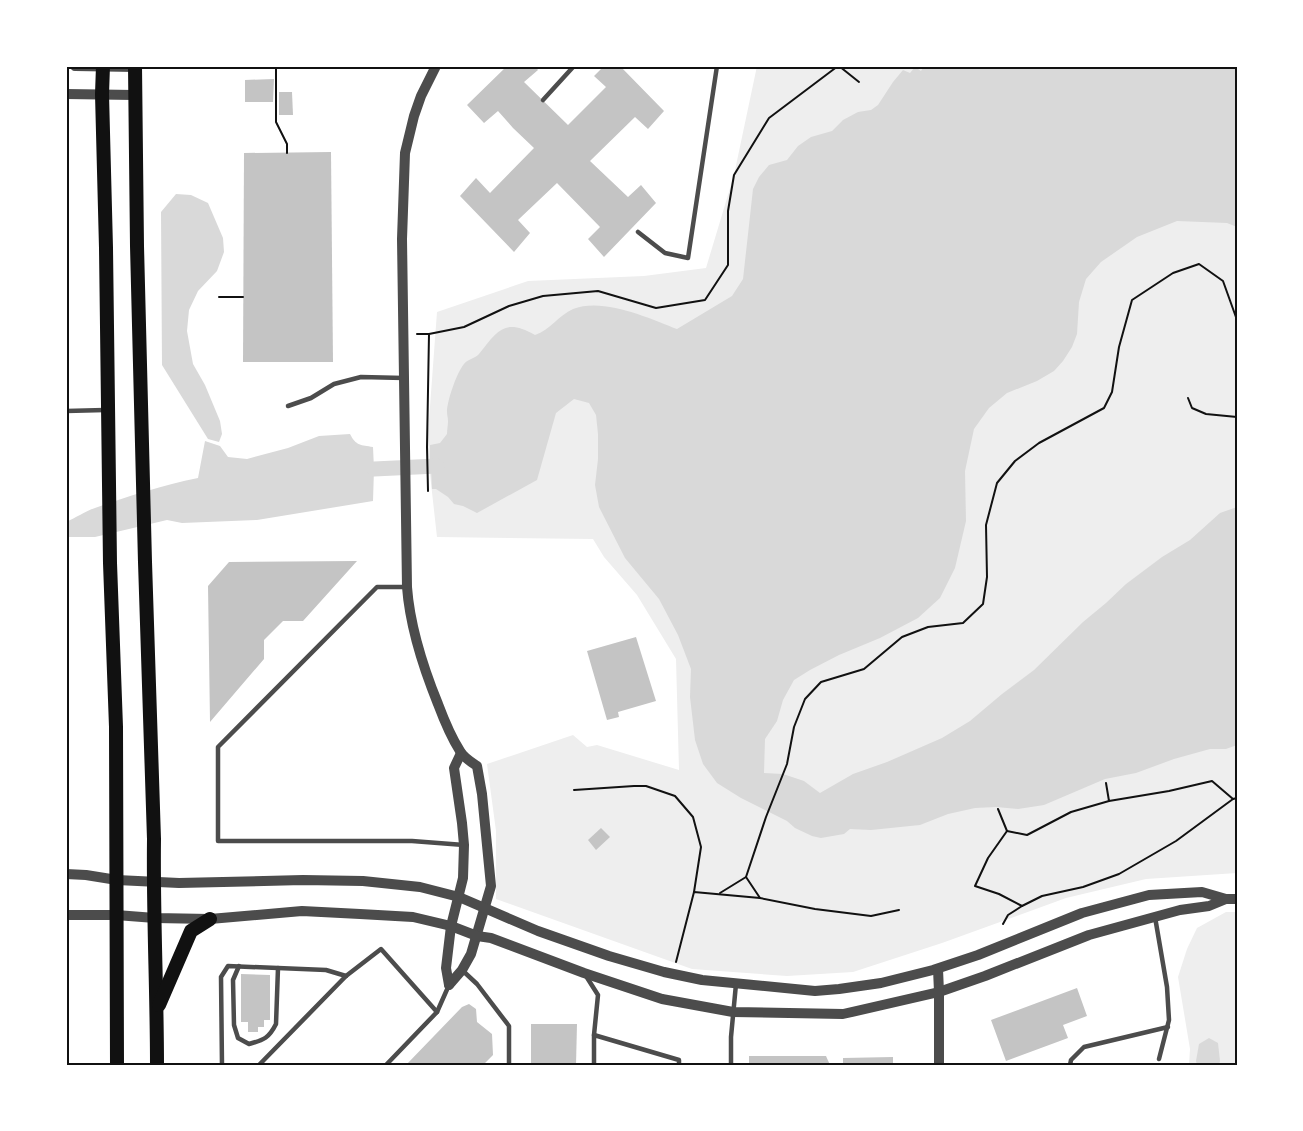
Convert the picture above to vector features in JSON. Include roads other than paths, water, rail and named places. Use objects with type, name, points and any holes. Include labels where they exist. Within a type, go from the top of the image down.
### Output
[{"type":"main road","points":[[103,66],[110,563],[115,687],[117,1065]]},
{"type":"main road","points":[[135,67],[145,562],[154,839],[157,1065]]},
{"type":"main road","points":[[157,1010],[191,931],[210,919]]},
{"type":"street","points":[[75,66],[135,67]]},
{"type":"street","points":[[436,66],[421,96],[405,153],[402,239],[408,606],[416,642],[433,691],[460,753],[477,766],[491,886],[471,954],[462,970],[449,985]]},
{"type":"street","points":[[66,94],[134,95]]},
{"type":"street","points":[[449,985],[446,968],[452,926],[463,878],[464,845],[454,768],[460,753]]},
{"type":"street","points":[[66,874],[117,880],[179,883],[303,880],[363,881],[420,887],[459,897],[538,931],[645,967],[702,980],[815,991],[881,983],[938,969],[1082,913],[1149,895],[1202,892],[1232,899]]},
{"type":"street","points":[[66,915],[210,919],[302,911],[413,917],[491,938],[662,999],[733,1012],[843,1014],[939,992],[1089,935],[1180,910],[1209,906],[1232,899]]},
{"type":"street","points":[[938,969],[939,1065]]},
{"type":"lane","points":[[543,100],[574,66]]},
{"type":"lane","points":[[638,232],[665,253],[688,258],[717,66]]},
{"type":"lane","points":[[288,406],[311,398],[334,384],[361,377],[404,378]]},
{"type":"lane","points":[[66,411],[108,410]]},
{"type":"lane","points":[[407,587],[377,587],[218,747],[219,841],[412,841],[464,845]]},
{"type":"lane","points":[[1155,917],[1167,985],[1169,1020],[1159,1059]]},
{"type":"lane","points":[[259,1065],[346,976],[381,949],[437,1012]]},
{"type":"lane","points":[[222,1065],[221,977],[228,966],[326,970],[346,976]]},
{"type":"lane","points":[[238,966],[233,980],[234,1025],[238,1038],[249,1044],[264,1040],[276,1024],[278,968]]},
{"type":"lane","points":[[462,970],[477,984],[509,1026],[509,1065]]},
{"type":"lane","points":[[584,973],[598,995],[594,1065]]},
{"type":"lane","points":[[730,1065],[736,984]]},
{"type":"lane","points":[[386,1065],[437,1012],[449,985]]},
{"type":"lane","points":[[1070,1065],[1071,1059],[1083,1047],[1168,1027]]},
{"type":"lane","points":[[594,1035],[679,1060],[679,1065]]},
{"type":"waterway","points":[[374,469],[437,466]]}]
